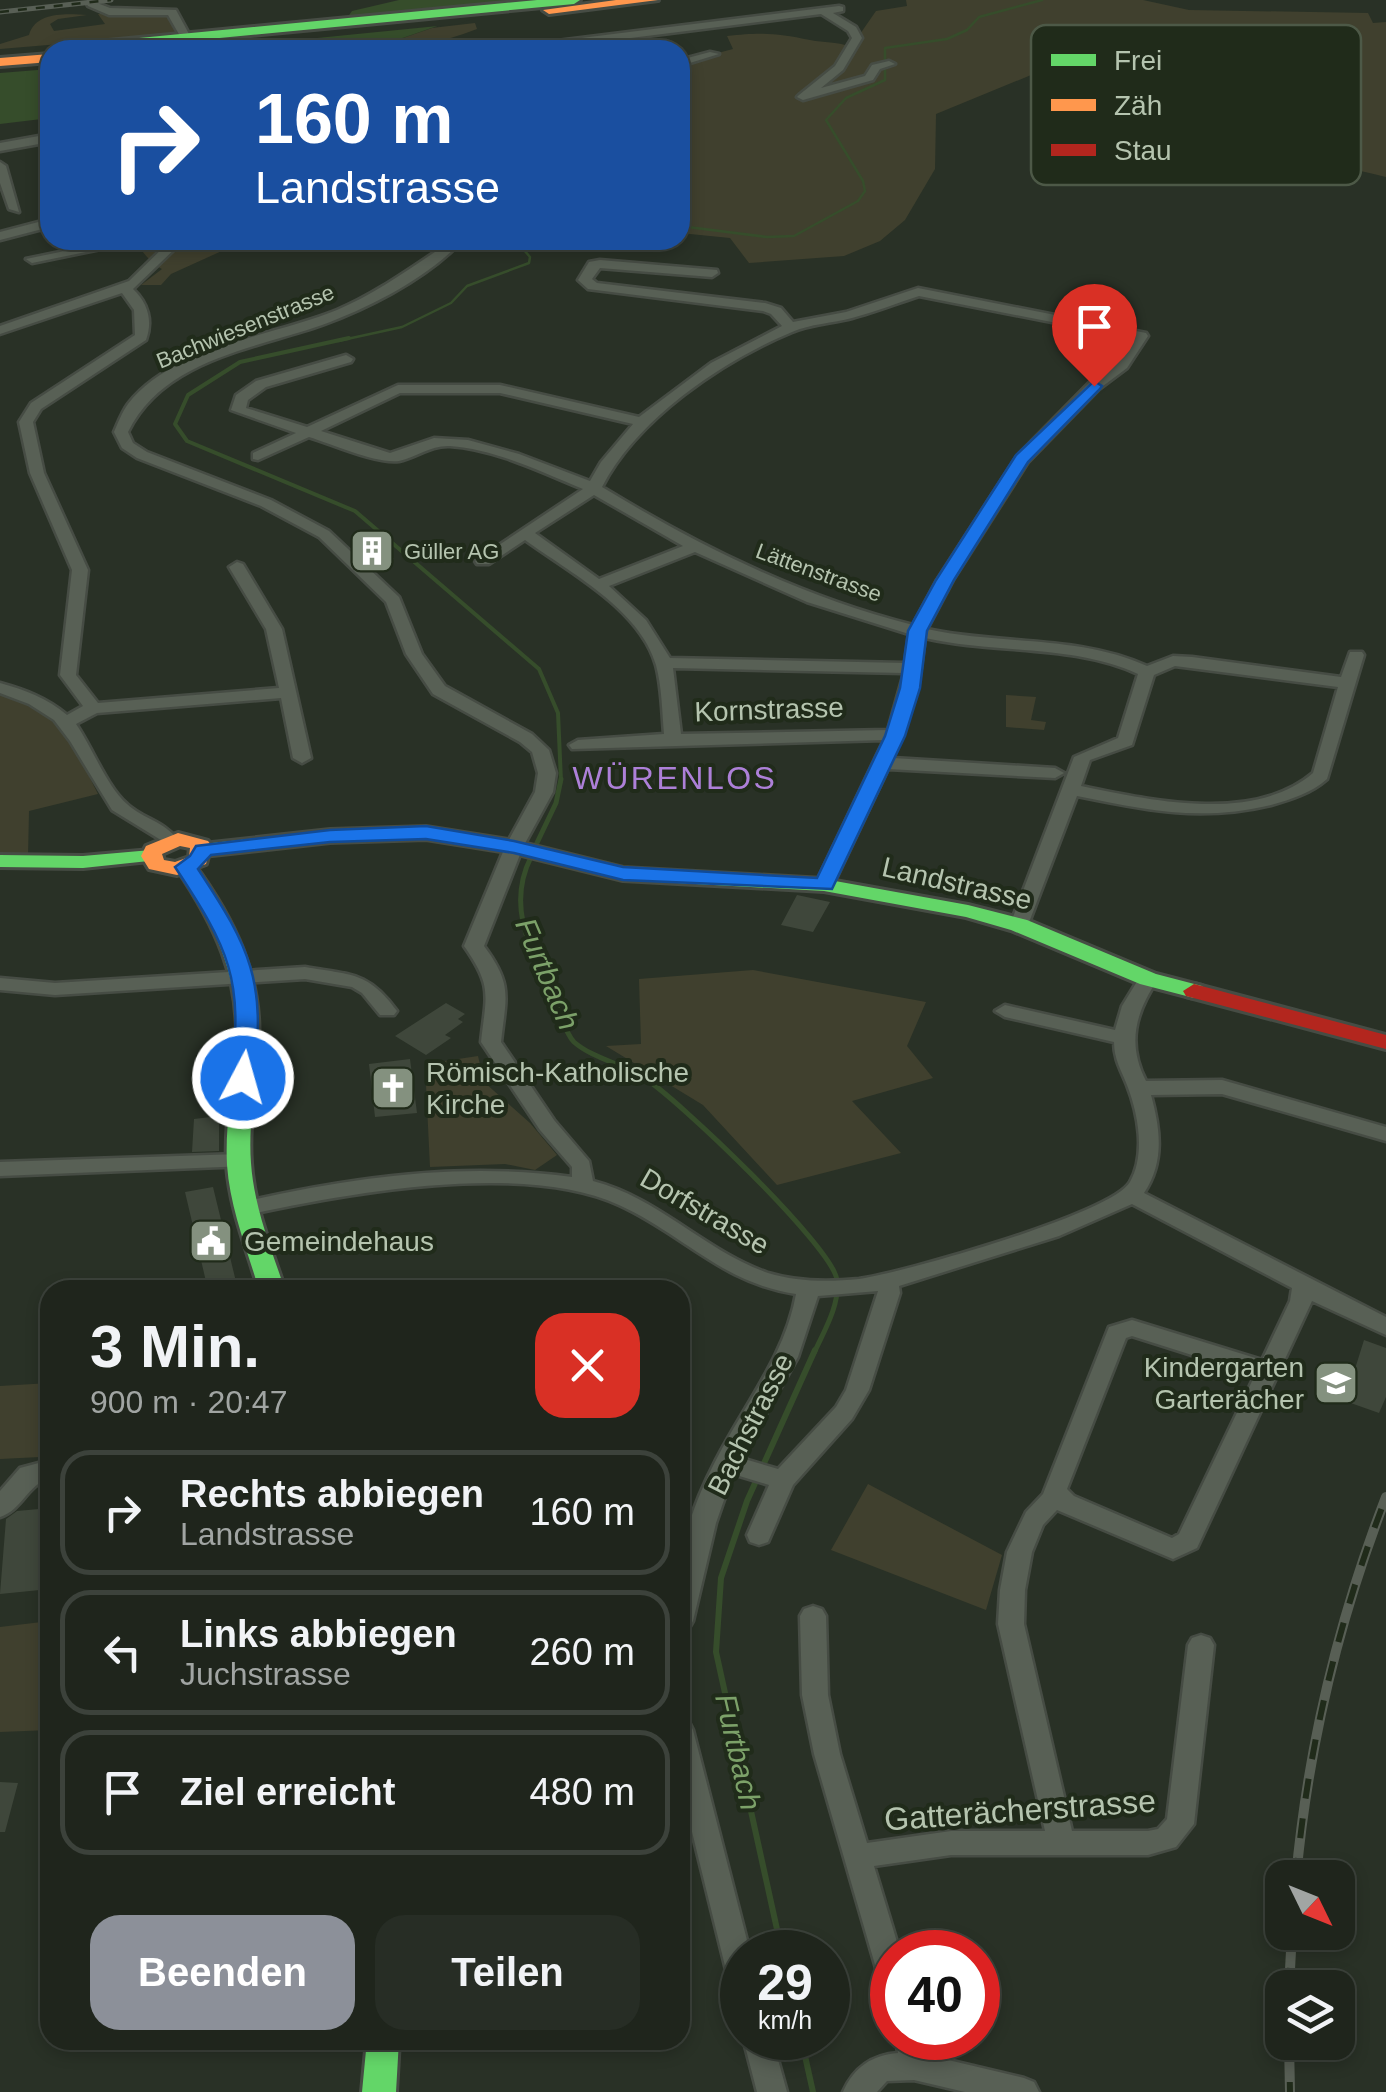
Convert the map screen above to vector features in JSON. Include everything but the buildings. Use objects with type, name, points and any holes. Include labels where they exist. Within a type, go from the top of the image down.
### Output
[{"type":"main road","points":[[167,40],[574,0]]},
{"type":"main road","points":[[253,40],[652,0]]},
{"type":"main road","points":[[0,54],[40,51]]},
{"type":"main road","points":[[0,62],[40,59]]},
{"type":"main road","name":"Landstrasse","points":[[203,850],[330,836],[426,832],[623,874],[824,885],[968,911],[1019,926],[1148,979],[1386,1042]]},
{"type":"main road","points":[[0,860],[82,862],[195,841],[203,850],[199,860],[186,867],[162,868],[160,848]]},
{"type":"main road","points":[[186,867],[224,924],[244,976],[248,1035],[239,1161],[247,1208],[269,1280]]},
{"type":"main road","points":[[379,2092],[382,2050]]},
{"type":"street","points":[[92,4],[108,12],[169,10],[178,16],[184,34]]},
{"type":"street","points":[[589,40],[839,8]]},
{"type":"street","points":[[823,11],[855,32],[856,38],[838,68],[803,97],[873,76],[876,66],[886,64]]},
{"type":"street","points":[[690,60],[714,54]]},
{"type":"street","points":[[0,147],[40,140]]},
{"type":"street","points":[[0,166],[15,208]]},
{"type":"street","points":[[0,236],[40,226]]},
{"type":"street","points":[[32,259],[82,250]]},
{"type":"street","points":[[0,330],[125,288],[141,279],[169,250]]},
{"type":"street","name":"Bachwiesenstrasse","points":[[446,250],[375,297],[340,314],[177,372],[144,393],[126,416],[121,432],[142,455],[266,503],[324,534],[393,600],[414,654],[440,690],[526,738],[540,750],[547,773],[544,792],[523,853]]},
{"type":"street","points":[[712,274],[600,264],[594,265],[585,280],[593,286],[765,307],[790,326]]},
{"type":"street","points":[[93,708],[68,676],[80,570],[38,474],[26,422],[36,406],[141,337],[143,318],[137,298],[125,288]]},
{"type":"street","points":[[484,561],[594,488],[606,465],[642,422],[716,366],[790,326],[863,311],[918,292],[1141,336],[1122,365],[1094,386],[1022,459],[945,580],[918,631],[913,668],[895,736],[824,885]]},
{"type":"street","name":"Lättenstrasse","points":[[346,359],[261,384],[240,398],[237,407],[242,413],[389,457],[400,458],[434,442],[451,442],[540,466],[594,488],[777,586],[918,631],[970,642],[1103,656],[1130,662],[1147,672]]},
{"type":"street","points":[[258,456],[398,388],[500,390],[642,422]]},
{"type":"street","name":"Kornstrasse","points":[[526,534],[632,614],[650,634],[664,663],[673,739],[895,736]]},
{"type":"street","points":[[595,586],[696,546]]},
{"type":"street","points":[[237,568],[274,629],[302,758]]},
{"type":"street","points":[[1073,790],[1194,810],[1298,792],[1321,775],[1356,655]]},
{"type":"street","points":[[1019,926],[1083,757],[1096,749],[1120,744],[1129,736],[1147,672],[1173,661],[1348,682]]},
{"type":"street","points":[[664,663],[913,668]]},
{"type":"street","points":[[0,688],[38,701],[67,722],[118,806],[159,826],[160,848]]},
{"type":"street","points":[[67,722],[93,708],[288,692]]},
{"type":"street","points":[[578,745],[673,739]]},
{"type":"street","points":[[881,763],[1055,774]]},
{"type":"street","points":[[523,853],[474,937],[474,946],[492,970],[497,986],[492,1042],[547,1125],[582,1166],[583,1185]]},
{"type":"street","points":[[0,984],[56,988],[305,973],[357,982],[369,989],[387,1011]]},
{"type":"street","points":[[1148,979],[1130,1011],[1124,1038],[1125,1058],[1138,1088],[1149,1150],[1131,1195],[1296,1278],[1302,1288],[1386,1327]]},
{"type":"street","points":[[1005,1011],[1124,1038]]},
{"type":"street","points":[[1138,1088],[1222,1088],[1386,1134]]},
{"type":"street","points":[[0,1169],[239,1161]]},
{"type":"street","name":"Dorfstrasse","points":[[247,1208],[424,1180],[486,1177],[583,1185],[636,1204],[727,1265],[776,1284],[850,1287],[886,1281],[1083,1220],[1114,1208],[1131,1195]]},
{"type":"street","points":[[759,1535],[779,1479],[844,1413],[858,1390],[889,1293],[886,1281]]},
{"type":"street","name":"Bachstrasse","points":[[690,1580],[706,1514],[734,1466],[815,1287]]},
{"type":"street","points":[[1268,1371],[1132,1328],[1117,1333],[1054,1491],[1065,1502],[1172,1550],[1188,1542],[1301,1301],[1302,1288]]},
{"type":"street","points":[[734,1466],[779,1479]]},
{"type":"street","points":[[0,1508],[28,1475],[40,1472]]},
{"type":"street","points":[[1058,1496],[1042,1504],[1012,1571],[1010,1596],[1011,1624],[1062,1841]]},
{"type":"street","points":[[813,1616],[815,1696],[827,1754],[879,1930]]},
{"type":"street","name":"Gatterächerstrasse","points":[[858,1856],[952,1843],[1148,1843],[1173,1835],[1180,1824],[1201,1645]]},
{"type":"street","points":[[690,1770],[730,1930]]},
{"type":"street","points":[[764,2060],[772,2092]]},
{"type":"street","points":[[858,2092],[880,2068],[896,2060]]},
{"type":"street","points":[[934,2060],[1024,2092]]},
{"type":"shaded area","points":[[399,0],[512,0],[397,40],[254,40],[347,18],[352,11]]},
{"type":"shaded area","points":[[906,0],[1143,0],[1189,10],[1368,13],[1373,23],[1386,22],[1386,177],[1361,171],[1361,25],[1031,25],[1031,75],[936,114],[935,169],[905,220],[880,241],[844,256],[749,263],[730,238],[690,234],[690,60],[733,49],[727,36],[739,35],[778,35],[851,47],[876,11],[907,6]]},
{"type":"shaded area","points":[[161,11],[172,16],[179,34],[40,40],[40,46],[0,49],[0,44],[29,35],[45,18],[87,15],[58,19],[50,24],[54,31],[105,24],[98,14]]},
{"type":"shaded area","points":[[475,23],[477,29],[443,40],[397,40],[432,28]]},
{"type":"shaded area","points":[[40,70],[40,119],[0,124],[0,73]]},
{"type":"shaded area","points":[[142,250],[224,250],[171,274],[161,285],[141,285],[162,269]]},
{"type":"shaded area","points":[[0,694],[37,709],[62,730],[98,794],[29,811],[28,856],[0,855]]},
{"type":"shaded area","points":[[1006,695],[1036,697],[1031,720],[1046,722],[1044,730],[1006,727]]},
{"type":"shaded area","points":[[753,970],[926,1002],[907,1046],[933,1078],[852,1101],[901,1153],[777,1185],[703,1105],[606,1046],[641,1044],[639,979]]},
{"type":"shaded area","points":[[478,1056],[484,1082],[530,1123],[557,1155],[535,1170],[505,1164],[430,1167],[425,1064]]},
{"type":"shaded area","points":[[40,1384],[40,1457],[0,1459],[0,1386]]},
{"type":"shaded area","points":[[868,1484],[1002,1555],[986,1610],[831,1550]]},
{"type":"shaded area","points":[[40,1622],[40,1730],[0,1732],[0,1627]]},
{"type":"pier","points":[[514,5],[458,24],[297,40],[240,40]]},
{"type":"waterway","name":"Furtbach","points":[[690,227],[767,237],[794,236],[858,201],[865,191],[863,181],[826,120],[846,98],[885,80],[885,48],[947,39],[967,30],[979,17],[1042,0]]},
{"type":"waterway","name":"Furtbach","points":[[338,341],[402,327],[451,303],[467,286],[529,263],[530,257],[524,250]]},
{"type":"waterway","name":"Furtbach","points":[[349,338],[240,362],[188,395],[175,424],[187,441],[355,511],[539,669],[558,713],[561,779]]},
{"type":"waterway","name":"Furtbach","points":[[535,847],[556,803],[561,779]]},
{"type":"waterway","name":"Furtbach","points":[[531,857],[524,876],[521,913],[538,966],[571,1038],[589,1052],[626,1068],[661,1090],[751,1174],[829,1263],[837,1280],[836,1299],[814,1353]]},
{"type":"waterway","name":"Furtbach","points":[[777,1930],[716,1652],[721,1578],[747,1501],[815,1350]]},
{"type":"waterway","name":"Furtbach","points":[[806,2060],[813,2092]]},
{"type":"railway","points":[[0,12],[111,0]]},
{"type":"railway","points":[[1298,1860],[1308,1780],[1328,1684],[1353,1590],[1386,1497]]},
{"type":"railway","points":[[1290,1970],[1291,1950]]},
{"type":"railway","points":[[1289,2060],[1290,2092]]},
{"type":"traffic: fast","points":[[160,40],[574,0]]},
{"type":"traffic: fast","points":[[203,850],[330,836],[426,833],[514,847],[623,874],[824,885],[968,911],[1019,925],[1148,979],[1194,991]]},
{"type":"traffic: fast","points":[[0,861],[83,862],[151,856]]},
{"type":"traffic: fast","points":[[186,867],[223,925],[245,989],[248,1035],[239,1165],[248,1213],[269,1280]]},
{"type":"traffic: fast","points":[[379,2092],[382,2050]]},
{"type":"traffic: slow","points":[[549,10],[652,0]]},
{"type":"traffic: slow","points":[[0,62],[40,59]]},
{"type":"traffic: slow","points":[[178,839],[201,845],[199,860],[177,869],[156,865],[151,856],[153,850],[178,839]]},
{"type":"traffic: jam","points":[[1194,991],[1386,1042]]},
{"type":"place","name":"Güller AG","points":[[372,551]]},
{"type":"place","name":"Römisch-Katholische Kirche","points":[[393,1088]]},
{"type":"place","name":"Gemeindehaus","points":[[211,1241]]},
{"type":"place","name":"Kindergarten Garterächer","points":[[1336,1383]]},
{"type":"district","name":"WÜRENLOS","points":[[675,778]]},
{"type":"route","points":[[243,1078],[248,1035],[244,976],[224,924],[186,867],[199,860],[203,850],[330,836],[426,832],[514,847],[623,874],[824,885],[895,736],[910,688],[918,631],[945,580],[1022,459],[1094,386]]}]
